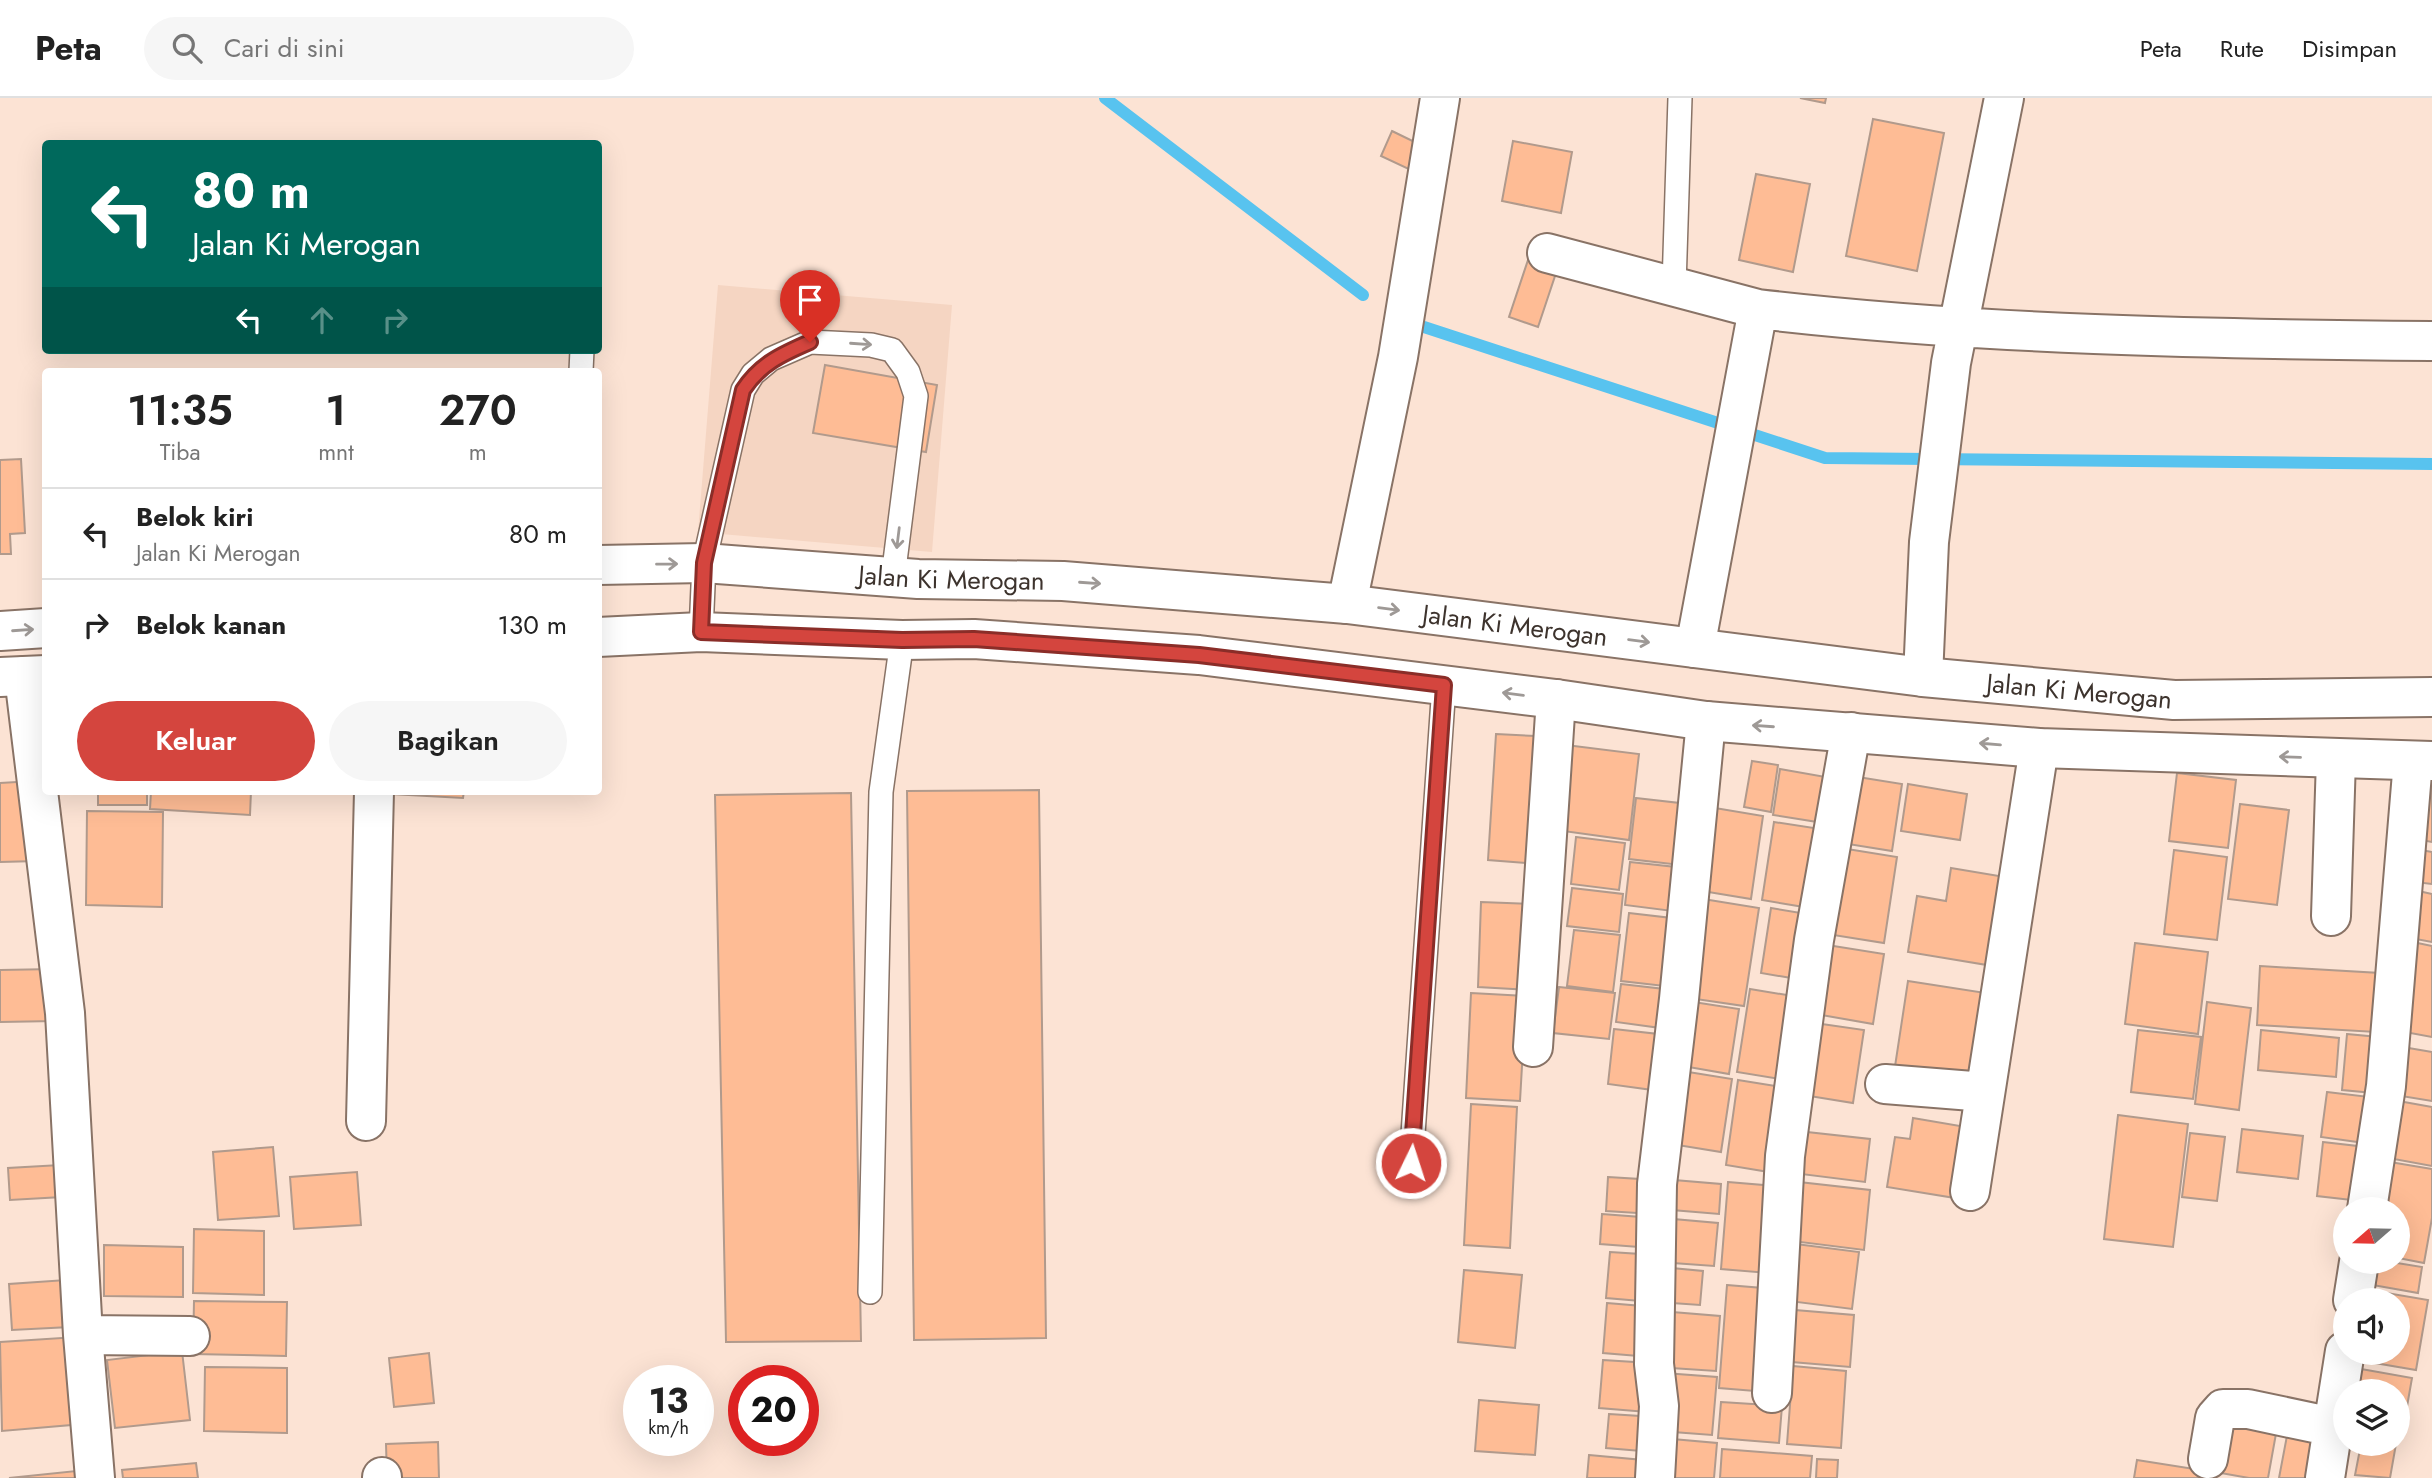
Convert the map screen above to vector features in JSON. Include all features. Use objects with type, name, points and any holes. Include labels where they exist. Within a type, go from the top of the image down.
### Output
[{"type":"main road","points":[[1347,604],[1398,357],[1440,98]]},
{"type":"main road","points":[[1923,677],[1929,542],[1956,345],[2004,98]]},
{"type":"main road","points":[[1547,253],[1758,309],[1870,322],[1956,345],[2245,339],[2432,341]]},
{"type":"main road","points":[[1695,648],[1758,309]]},
{"type":"main road","name":"Jalan Ki Merogan","points":[[602,565],[704,563],[893,577],[1063,581],[1347,604],[1923,677],[2174,700],[2432,697]]},
{"type":"main road","points":[[0,631],[42,628]]},
{"type":"main road","name":"Jalan Ki Merogan","points":[[602,637],[701,632],[902,640],[974,639],[1199,655],[1556,699],[1706,721],[2039,748],[2422,761]]},
{"type":"main road","points":[[23,676],[65,1013],[83,1335],[95,1478]]},
{"type":"main road","points":[[1533,1047],[1556,699]]},
{"type":"main road","points":[[1655,1478],[1659,1406],[1654,1364],[1657,1184],[1679,999],[1706,721]]},
{"type":"main road","points":[[1772,1393],[1785,1156],[1814,940],[1851,732]]},
{"type":"main road","points":[[1970,1191],[2039,748]]},
{"type":"main road","points":[[2331,916],[2336,759]]},
{"type":"main road","points":[[2369,1197],[2386,1086],[2422,761]]},
{"type":"main road","points":[[366,1121],[374,795]]},
{"type":"main road","points":[[1885,1084],[1985,1092]]},
{"type":"main road","points":[[83,1335],[190,1336]]},
{"type":"main road","points":[[2208,1459],[2215,1418],[2222,1409],[2248,1409],[2333,1427],[2325,1478]]},
{"type":"lane","points":[[1674,286],[1680,98]]},
{"type":"lane","points":[[701,632],[704,563],[743,390],[753,374],[772,359],[810,342],[871,345],[892,350],[908,372],[916,396],[893,577]]},
{"type":"lane","points":[[870,1292],[881,792],[902,640]]},
{"type":"lane","points":[[1411,1163],[1444,685]]},
{"type":"shaded area","points":[[718,285],[952,305],[932,552],[698,532]]},
{"type":"building","points":[[1800,98],[1826,98],[1825,103]]},
{"type":"building","points":[[1873,119],[1944,133],[1917,271],[1846,256]]},
{"type":"building","points":[[1392,131],[1427,148],[1415,172],[1381,156]]},
{"type":"building","points":[[1513,141],[1572,152],[1561,213],[1502,201]]},
{"type":"building","points":[[1756,174],[1810,184],[1793,272],[1739,260]]},
{"type":"building","points":[[1529,257],[1558,267],[1538,327],[1509,317]]},
{"type":"building","points":[[825,365],[937,385],[926,452],[813,433]]},
{"type":"building","points":[[21,459],[25,533],[10,534],[11,554],[0,554],[0,460]]},
{"type":"building","points":[[1496,734],[1535,736],[1538,864],[1488,860]]},
{"type":"building","points":[[1566,745],[1639,754],[1629,840],[1556,830]]},
{"type":"building","points":[[1752,761],[1778,765],[1771,812],[1744,807]]},
{"type":"building","points":[[1780,769],[1837,779],[1830,824],[1773,815]]},
{"type":"building","points":[[2177,773],[2236,780],[2228,848],[2169,841]]},
{"type":"building","points":[[1858,777],[1902,784],[1892,851],[1848,844]]},
{"type":"building","points":[[33,781],[37,861],[0,862],[0,783]]},
{"type":"building","points":[[2426,783],[2432,784],[2432,842],[2416,839]]},
{"type":"building","points":[[1908,784],[1967,794],[1960,840],[1901,831]]},
{"type":"building","points":[[1039,790],[1046,1338],[914,1340],[907,791]]},
{"type":"building","points":[[851,793],[861,1341],[726,1342],[715,795]]},
{"type":"building","points":[[98,795],[147,795],[147,805],[98,805]]},
{"type":"building","points":[[151,795],[251,795],[250,815],[150,809]]},
{"type":"building","points":[[409,795],[463,795],[463,798]]},
{"type":"building","points":[[1636,798],[1697,805],[1689,866],[1629,859]]},
{"type":"building","points":[[2240,804],[2289,810],[2277,905],[2228,899]]},
{"type":"building","points":[[1709,807],[1763,816],[1751,899],[1696,890]]},
{"type":"building","points":[[87,811],[163,812],[162,907],[86,905]]},
{"type":"building","points":[[1774,822],[1827,830],[1816,909],[1762,900]]},
{"type":"building","points":[[1576,837],[1625,843],[1619,890],[1571,884]]},
{"type":"building","points":[[1841,848],[1897,857],[1884,943],[1827,934]]},
{"type":"building","points":[[2174,850],[2227,857],[2217,940],[2164,934]]},
{"type":"building","points":[[2421,850],[2432,852],[2432,884],[2415,882]]},
{"type":"building","points":[[1630,862],[1685,868],[1680,912],[1625,905]]},
{"type":"building","points":[[1951,868],[2005,877],[1987,965],[1908,952],[1917,896],[1946,901]]},
{"type":"building","points":[[1572,888],[1623,894],[1619,932],[1567,926]]},
{"type":"building","points":[[2414,890],[2432,894],[2432,942],[2405,937]]},
{"type":"building","points":[[1697,898],[1759,908],[1744,1006],[1682,997]]},
{"type":"building","points":[[1481,902],[1533,904],[1530,990],[1478,987]]},
{"type":"building","points":[[1771,908],[1813,915],[1803,980],[1761,973]]},
{"type":"building","points":[[1629,913],[1680,919],[1673,987],[1621,981]]},
{"type":"building","points":[[1574,930],[1620,935],[1613,992],[1567,986]]},
{"type":"building","points":[[2408,941],[2432,946],[2432,1037],[2394,1030]]},
{"type":"building","points":[[2135,943],[2208,952],[2198,1034],[2125,1024]]},
{"type":"building","points":[[1821,944],[1884,954],[1873,1024],[1810,1013]]},
{"type":"building","points":[[2260,966],[2380,973],[2376,1032],[2257,1025]]},
{"type":"building","points":[[54,969],[55,1021],[0,1022],[0,970]]},
{"type":"building","points":[[1908,981],[1992,994],[1978,1087],[1894,1073]]},
{"type":"building","points":[[1621,984],[1673,990],[1668,1029],[1616,1022]]},
{"type":"building","points":[[1559,987],[1615,993],[1609,1039],[1553,1033]]},
{"type":"building","points":[[1750,989],[1805,998],[1792,1081],[1737,1072]]},
{"type":"building","points":[[1471,993],[1526,996],[1520,1101],[1466,1098]]},
{"type":"building","points":[[1687,1001],[1739,1009],[1729,1074],[1677,1065]]},
{"type":"building","points":[[2207,1002],[2251,1008],[2239,1110],[2195,1104]]},
{"type":"building","points":[[1808,1022],[1864,1030],[1853,1103],[1797,1094]]},
{"type":"building","points":[[1614,1029],[1667,1035],[1660,1091],[1608,1084]]},
{"type":"building","points":[[2138,1030],[2201,1037],[2193,1099],[2131,1092]]},
{"type":"building","points":[[2261,1030],[2339,1038],[2336,1077],[2258,1070]]},
{"type":"building","points":[[2347,1034],[2389,1038],[2384,1094],[2342,1090]]},
{"type":"building","points":[[2397,1046],[2432,1052],[2432,1101],[2389,1094]]},
{"type":"building","points":[[1676,1070],[1732,1079],[1721,1152],[1665,1143]]},
{"type":"building","points":[[1738,1080],[1788,1088],[1775,1173],[1726,1165]]},
{"type":"building","points":[[2327,1092],[2378,1098],[2372,1144],[2321,1137]]},
{"type":"building","points":[[2393,1100],[2432,1107],[2432,1166],[2383,1157]]},
{"type":"building","points":[[1471,1104],[1517,1107],[1510,1248],[1464,1245]]},
{"type":"building","points":[[2118,1115],[2188,1124],[2173,1247],[2104,1239]]},
{"type":"building","points":[[1913,1118],[1966,1127],[1955,1198],[1887,1187],[1895,1137],[1910,1139]]},
{"type":"building","points":[[2242,1129],[2303,1136],[2298,1179],[2237,1172]]},
{"type":"building","points":[[1798,1131],[1870,1139],[1865,1182],[1793,1173]]},
{"type":"building","points":[[2190,1133],[2225,1137],[2217,1201],[2182,1197]]},
{"type":"building","points":[[2323,1142],[2366,1147],[2360,1197],[2317,1196]]},
{"type":"building","points":[[273,1147],[279,1216],[218,1220],[213,1152]]},
{"type":"building","points":[[2378,1160],[2432,1169],[2432,1218],[2424,1263],[2410,1260],[2410,1197],[2371,1197]]},
{"type":"building","points":[[60,1165],[62,1197],[10,1200],[8,1168]]},
{"type":"building","points":[[357,1172],[361,1225],[294,1229],[290,1177]]},
{"type":"building","points":[[1608,1177],[1640,1179],[1637,1213],[1606,1211]]},
{"type":"building","points":[[1662,1179],[1721,1184],[1719,1214],[1660,1209]]},
{"type":"building","points":[[1790,1181],[1870,1190],[1864,1250],[1784,1240]]},
{"type":"building","points":[[1728,1182],[1775,1186],[1768,1273],[1721,1269]]},
{"type":"building","points":[[1602,1214],[1654,1218],[1652,1248],[1600,1244]]},
{"type":"building","points":[[1662,1218],[1718,1223],[1714,1266],[1659,1262]]},
{"type":"building","points":[[194,1229],[264,1231],[264,1295],[193,1293]]},
{"type":"building","points":[[1788,1243],[1859,1252],[1852,1309],[1781,1300]]},
{"type":"building","points":[[104,1245],[183,1247],[183,1297],[104,1296]]},
{"type":"building","points":[[1610,1252],[1656,1255],[1652,1302],[1606,1298]]},
{"type":"building","points":[[2410,1265],[2422,1267],[2418,1293],[2410,1292],[2410,1288],[2367,1284],[2369,1274],[2410,1274]]},
{"type":"building","points":[[1661,1267],[1703,1271],[1700,1305],[1658,1302]]},
{"type":"building","points":[[1464,1270],[1522,1275],[1515,1348],[1458,1342]]},
{"type":"building","points":[[66,1280],[70,1327],[12,1330],[9,1284]]},
{"type":"building","points":[[1727,1285],[1775,1289],[1767,1392],[1719,1388]]},
{"type":"building","points":[[2410,1297],[2428,1300],[2416,1370],[2386,1365],[2410,1365]]},
{"type":"building","points":[[194,1301],[287,1302],[286,1356],[193,1354]]},
{"type":"building","points":[[1607,1303],[1654,1307],[1650,1357],[1603,1353]]},
{"type":"building","points":[[1783,1309],[1854,1315],[1850,1367],[1780,1361]]},
{"type":"building","points":[[1660,1311],[1720,1316],[1716,1371],[1656,1367]]},
{"type":"building","points":[[77,1337],[83,1424],[2,1431],[0,1342]]},
{"type":"building","points":[[182,1351],[190,1420],[115,1428],[107,1360]]},
{"type":"building","points":[[429,1353],[434,1403],[394,1407],[389,1358]]},
{"type":"building","points":[[1603,1360],[1650,1363],[1647,1412],[1599,1408]]},
{"type":"building","points":[[1793,1366],[1846,1371],[1841,1448],[1787,1444]]},
{"type":"building","points":[[205,1367],[287,1368],[287,1433],[204,1431]]},
{"type":"building","points":[[2350,1367],[2412,1378],[2410,1389],[2410,1379],[2348,1379]]},
{"type":"building","points":[[1664,1373],[1717,1377],[1712,1435],[1660,1431]]},
{"type":"building","points":[[1479,1400],[1539,1405],[1535,1455],[1475,1451]]},
{"type":"building","points":[[1721,1402],[1782,1406],[1779,1443],[1718,1438]]},
{"type":"building","points":[[1609,1414],[1656,1417],[1653,1452],[1606,1448]]},
{"type":"building","points":[[2225,1419],[2277,1428],[2268,1478],[2249,1478],[2215,1472]]},
{"type":"building","points":[[2289,1425],[2327,1431],[2319,1478],[2279,1478]]},
{"type":"building","points":[[1661,1438],[1717,1443],[1714,1478],[1658,1478]]},
{"type":"building","points":[[438,1442],[439,1478],[387,1478],[386,1444]]},
{"type":"building","points":[[1722,1449],[1812,1456],[1810,1478],[1720,1478]]},
{"type":"building","points":[[1589,1455],[1654,1461],[1652,1478],[1587,1478]]},
{"type":"building","points":[[2359,1456],[2394,1456],[2390,1478],[2355,1475]]},
{"type":"building","points":[[1817,1459],[1838,1460],[1837,1478],[1816,1478]]},
{"type":"building","points":[[2137,1460],[2207,1471],[2205,1478],[2134,1478]]},
{"type":"building","points":[[196,1463],[198,1478],[123,1478],[122,1470]]},
{"type":"building","points":[[76,1471],[77,1478],[9,1478]]},
{"type":"waterway","points":[[1105,98],[1363,295]]},
{"type":"waterway","points":[[1424,327],[1825,458],[2432,464]]},
{"type":"route","points":[[810,342],[772,359],[753,374],[743,390],[704,563],[701,632],[902,640],[974,639],[1199,655],[1444,685],[1411,1163]]}]
